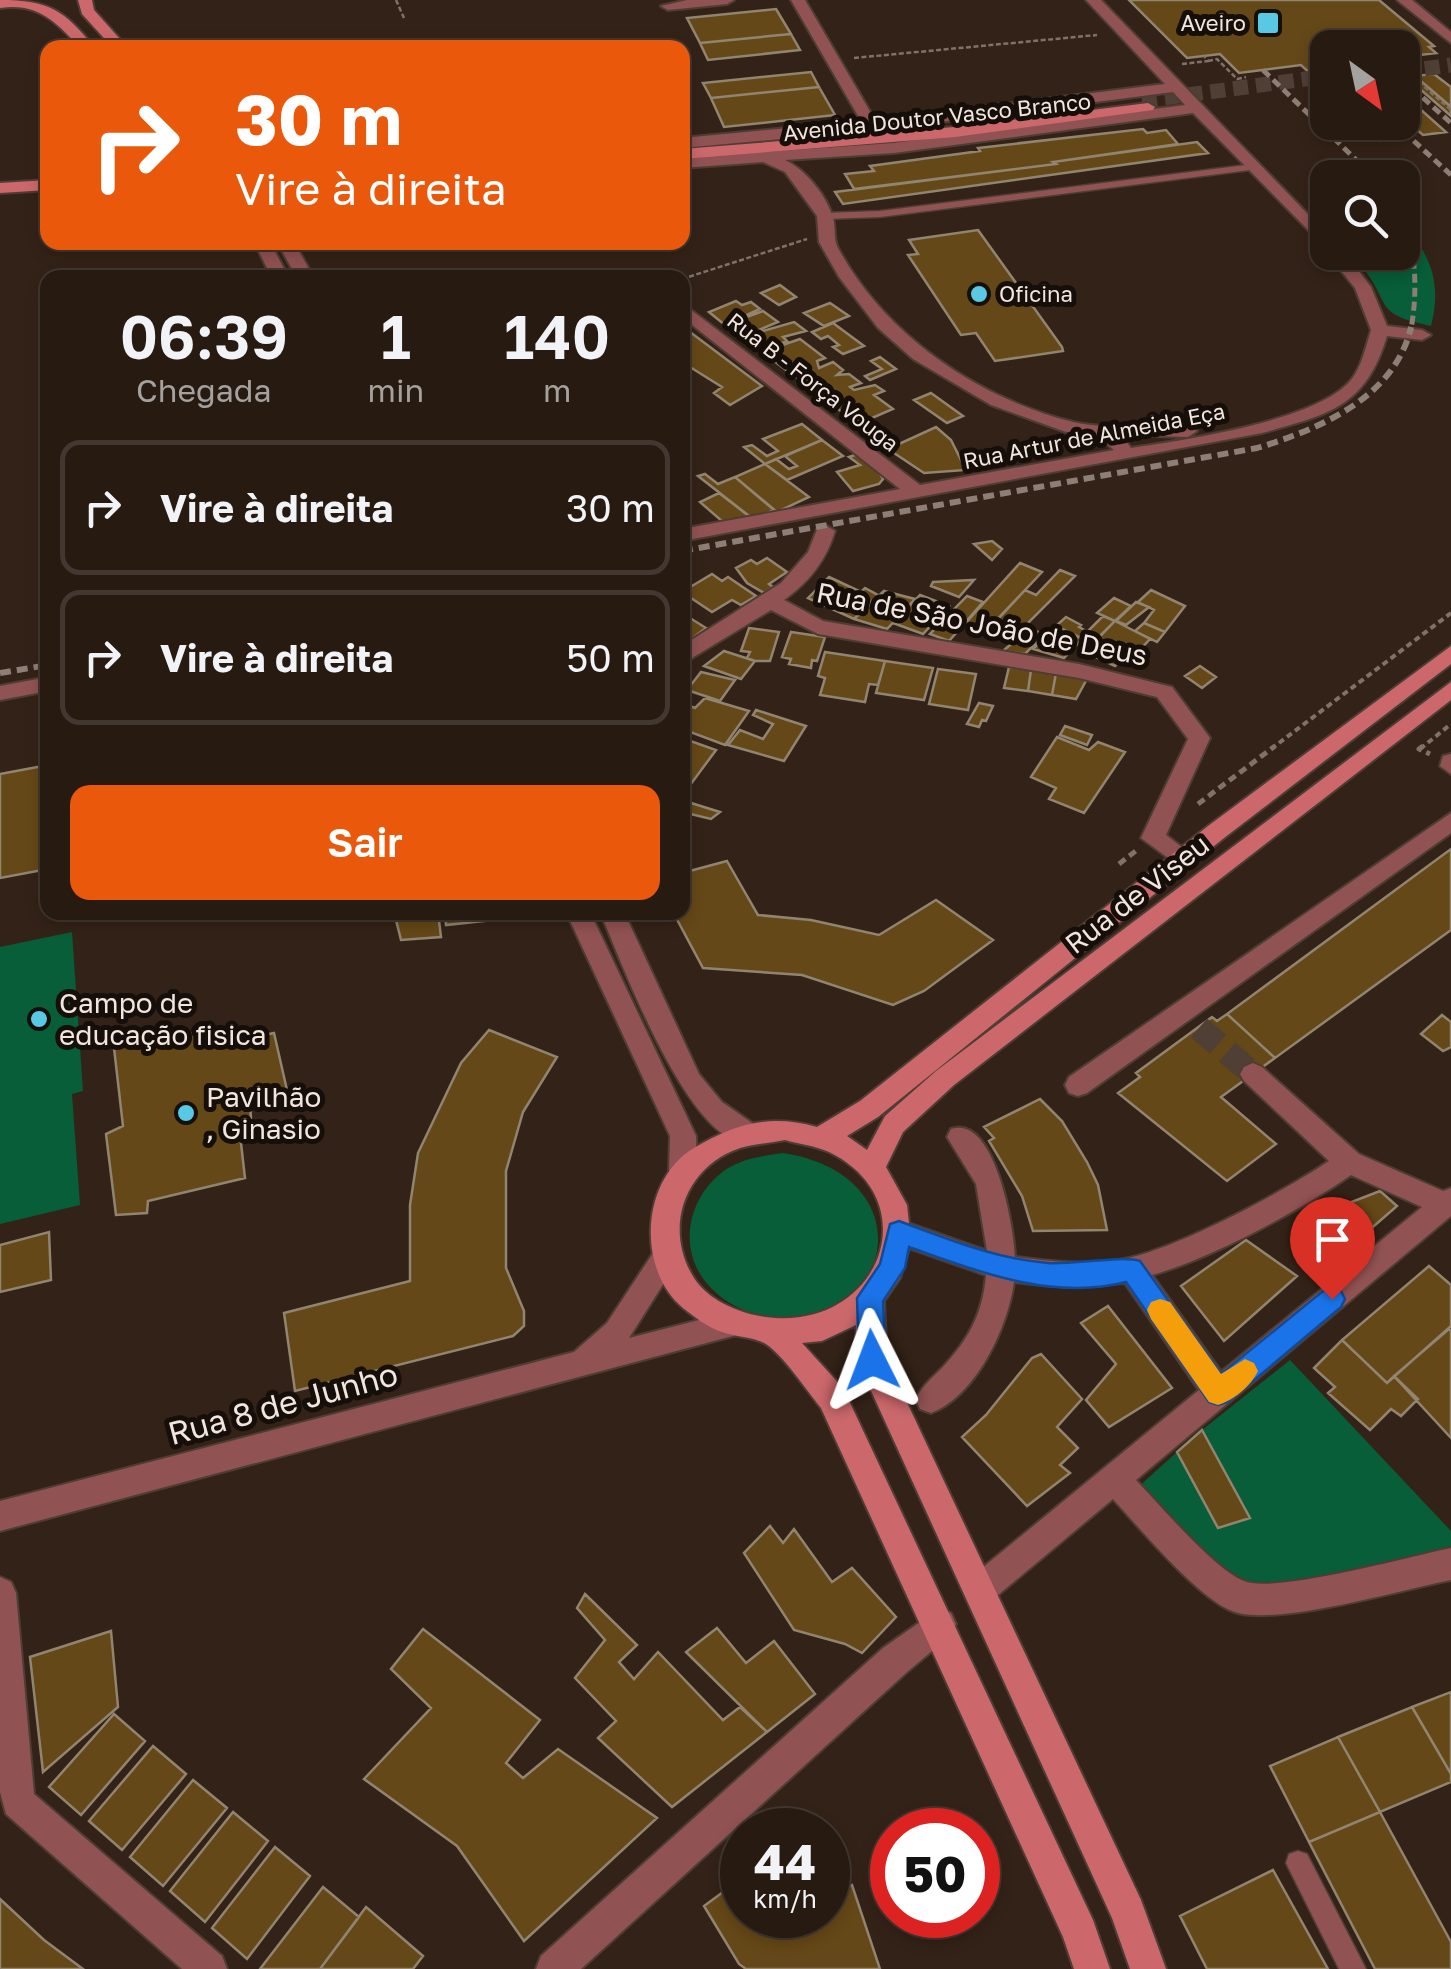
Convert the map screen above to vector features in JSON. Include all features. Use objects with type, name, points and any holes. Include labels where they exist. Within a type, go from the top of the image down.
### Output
[{"type":"main road","points":[[0,4],[63,0]]},
{"type":"main road","points":[[85,0],[88,11],[114,40]]},
{"type":"main road","points":[[20,1],[58,14],[81,40]]},
{"type":"main road","name":"Avenida Doutor Vasco Branco","points":[[690,148],[955,132],[1145,104]]},
{"type":"main road","points":[[0,188],[40,186]]},
{"type":"main road","points":[[0,206],[40,203]]},
{"type":"main road","name":"Rua de Viseu","points":[[824,1136],[869,1109],[1183,858],[1451,653]]},
{"type":"main road","name":"Rua de Viseu","points":[[872,1167],[894,1124],[945,1078],[1451,689]]},
{"type":"main road","points":[[786,1129],[824,1136],[858,1154],[872,1167],[892,1198],[899,1232],[892,1268],[856,1311],[818,1328],[776,1333],[734,1324],[698,1303],[674,1273],[663,1239],[666,1204],[683,1172],[710,1148],[746,1133],[786,1129]]},
{"type":"main road","points":[[870,1298],[872,1360],[1128,1913],[1148,1969]]},
{"type":"main road","points":[[776,1333],[832,1398],[940,1624],[1080,1933],[1092,1969]]},
{"type":"street","points":[[668,6],[727,0]]},
{"type":"street","points":[[798,0],[872,126]]},
{"type":"street","points":[[1093,0],[1310,226]]},
{"type":"street","points":[[1404,0],[1451,40]]},
{"type":"street","points":[[690,147],[1175,86]]},
{"type":"street","name":"Avenida Doutor Vasco Branco","points":[[690,163],[969,140],[1195,108]]},
{"type":"street","points":[[768,158],[791,169],[824,225],[847,277],[884,324],[957,381],[997,401],[1073,428],[1244,430]]},
{"type":"street","points":[[1349,270],[1363,287],[1380,330],[1422,336]]},
{"type":"street","name":"Rua B - Força Vouga","points":[[690,314],[915,491]]},
{"type":"street","name":"Rua Artur de Almeida Eça","points":[[690,533],[1126,454],[1244,430],[1322,407],[1354,389],[1365,373],[1380,330]]},
{"type":"street","points":[[1073,428],[1102,458]]},
{"type":"street","points":[[1099,429],[1117,441],[1126,454]]},
{"type":"street","points":[[690,651],[803,574],[824,550],[825,532]]},
{"type":"street","name":"Rua de São João de Deus","points":[[768,600],[818,627],[1079,671],[1164,692],[1199,738],[1153,838]]},
{"type":"street","points":[[0,693],[40,686]]},
{"type":"street","points":[[1078,1085],[1189,1020],[1451,821]]},
{"type":"street","points":[[1153,838],[1183,858]]},
{"type":"street","points":[[582,920],[683,1136],[683,1172]]},
{"type":"street","points":[[616,920],[689,1081],[713,1110],[746,1133]]},
{"type":"street","points":[[981,1589],[1448,1202],[1349,1162],[1253,1074]]},
{"type":"street","points":[[931,1399],[962,1367],[992,1321],[1000,1268],[998,1212],[984,1170],[960,1137]]},
{"type":"street","points":[[899,1232],[1000,1268],[1051,1274],[1115,1273],[1170,1258],[1312,1187],[1349,1162]]},
{"type":"street","name":"Rua 8 de Junho","points":[[584,1360],[616,1332],[667,1256]]},
{"type":"street","points":[[1131,1269],[1218,1393]]},
{"type":"street","name":"Rua 8 de Junho","points":[[0,1516],[584,1360],[634,1352],[734,1324]]},
{"type":"street","points":[[1115,1480],[1185,1554],[1238,1598],[1275,1600],[1451,1564]]},
{"type":"street","points":[[0,1594],[18,1802],[209,1969]]},
{"type":"street","points":[[554,1969],[839,1710],[940,1624]]},
{"type":"lane","points":[[824,225],[880,214],[1254,167]]},
{"type":"lane","points":[[1298,1863],[1353,1969]]},
{"type":"path","points":[[396,0],[404,18]]},
{"type":"path","points":[[851,59],[1105,34]]},
{"type":"path","points":[[1170,66],[1217,59],[1244,80],[1242,73]]},
{"type":"path","points":[[1420,82],[1451,110]]},
{"type":"path","points":[[690,276],[824,225]]},
{"type":"path","points":[[1119,864],[1451,614]]},
{"type":"green space","points":[[1420,246],[1434,284],[1431,326],[1391,312],[1365,270],[1420,270]]},
{"type":"green space","points":[[72,932],[83,1091],[72,1094],[80,1205],[0,1224],[0,947]]},
{"type":"green space","points":[[783,1153],[827,1166],[857,1188],[874,1215],[878,1244],[870,1272],[850,1296],[820,1312],[780,1317],[743,1310],[712,1289],[693,1260],[690,1227],[701,1195],[725,1170],[753,1158]]},
{"type":"green space","points":[[1290,1360],[1451,1531],[1451,1546],[1279,1591],[1240,1596],[1136,1489],[1177,1452],[1218,1528],[1249,1518],[1202,1430]]},
{"type":"building","points":[[1129,0],[1379,0],[1415,30],[1310,30],[1310,73],[1301,65],[1239,73],[1220,54],[1187,58]]},
{"type":"building","points":[[776,9],[791,34],[700,43],[687,18]]},
{"type":"building","points":[[791,34],[800,50],[708,60],[700,43]]},
{"type":"building","points":[[1420,34],[1434,46],[1429,47],[1436,53],[1420,55]]},
{"type":"building","points":[[811,72],[819,87],[711,98],[703,83]]},
{"type":"building","points":[[1434,74],[1451,87],[1451,107],[1420,80],[1420,75]]},
{"type":"building","points":[[1420,82],[1451,107],[1451,116],[1420,89]]},
{"type":"building","points":[[819,87],[835,115],[724,127],[711,98]]},
{"type":"building","points":[[1420,109],[1446,132],[1420,132]]},
{"type":"building","points":[[1143,129],[1147,133],[1166,130],[1178,144],[1053,162],[1056,164],[854,189],[845,174],[874,171],[870,166],[980,151],[978,148]]},
{"type":"building","points":[[1197,142],[1208,153],[843,204],[835,192],[1056,164],[1053,162]]},
{"type":"building","name":"Oficina","points":[[978,230],[1063,351],[995,361],[976,333],[961,335],[908,255],[918,254],[909,240]]},
{"type":"building","points":[[780,285],[796,297],[779,305],[761,293]]},
{"type":"building","points":[[736,301],[742,305],[751,302],[760,309],[725,325],[709,312]]},
{"type":"building","points":[[830,303],[849,316],[824,326],[804,313]]},
{"type":"building","points":[[763,311],[778,322],[742,337],[725,325]]},
{"type":"building","points":[[794,322],[806,331],[783,337],[787,341],[762,352],[742,337]]},
{"type":"building","points":[[833,323],[864,346],[843,354],[833,347],[839,345],[828,336],[821,339],[812,332]]},
{"type":"building","points":[[690,332],[762,386],[730,405],[714,393],[722,387],[690,367]]},
{"type":"building","points":[[800,339],[825,358],[817,361],[819,368],[833,362],[843,370],[837,375],[849,374],[861,383],[850,387],[854,390],[875,385],[884,391],[874,395],[893,409],[858,424],[762,352]]},
{"type":"building","points":[[880,357],[896,369],[870,380],[865,376],[882,369],[871,361]]},
{"type":"building","points":[[931,393],[963,416],[947,423],[914,400]]},
{"type":"building","points":[[802,424],[822,440],[765,464],[744,447],[752,445],[767,456],[778,451],[763,439]]},
{"type":"building","points":[[936,427],[951,440],[966,470],[924,473],[888,449]]},
{"type":"building","points":[[822,440],[843,456],[787,480],[765,464],[776,459],[789,469],[797,466],[785,456]]},
{"type":"building","points":[[858,454],[877,468],[883,479],[879,484],[853,491],[837,472],[860,465],[849,457]]},
{"type":"building","points":[[765,464],[809,497],[777,512],[735,477]]},
{"type":"building","points":[[705,474],[718,484],[735,477],[774,510],[753,519],[698,476]]},
{"type":"building","points":[[719,493],[750,517],[723,522],[700,502]]},
{"type":"building","points":[[992,541],[1002,549],[992,560],[974,544]]},
{"type":"building","points":[[767,558],[787,572],[769,584],[773,587],[764,593],[747,583],[736,568],[751,560],[757,564]]},
{"type":"building","points":[[1020,563],[1042,572],[984,634],[963,626]]},
{"type":"building","points":[[1060,570],[1075,576],[1012,639],[989,628],[1025,590],[1036,595]]},
{"type":"building","points":[[712,574],[722,581],[728,577],[756,596],[741,605],[732,600],[712,612],[690,597],[690,587]]},
{"type":"building","points":[[829,577],[861,592],[865,588],[878,595],[854,619],[808,598]]},
{"type":"building","points":[[974,580],[959,597],[931,586],[933,582]]},
{"type":"building","points":[[1151,590],[1185,606],[1165,632],[1144,623],[1154,610],[1138,602]]},
{"type":"building","points":[[884,591],[915,599],[887,629],[854,619]]},
{"type":"building","points":[[920,595],[949,606],[923,634],[893,623]]},
{"type":"building","points":[[967,596],[983,602],[949,641],[930,634]]},
{"type":"building","points":[[1114,598],[1131,606],[1115,621],[1097,613]]},
{"type":"building","points":[[1136,602],[1149,607],[1126,625],[1116,621]]},
{"type":"building","points":[[1103,616],[1115,621],[1093,643],[1081,638]]},
{"type":"building","points":[[1066,617],[1088,632],[1081,638],[1056,626]]},
{"type":"building","points":[[690,618],[706,628],[690,640]]},
{"type":"building","points":[[1115,621],[1150,639],[1134,656],[1129,653],[1115,666],[1085,652]]},
{"type":"building","points":[[1144,623],[1165,632],[1157,642],[1135,631]]},
{"type":"building","points":[[1056,626],[1082,639],[1064,658],[1033,649]]},
{"type":"building","points":[[749,628],[779,632],[770,661],[755,661],[747,658],[750,652],[741,651]]},
{"type":"building","points":[[1029,628],[1045,635],[1034,645],[1018,638]]},
{"type":"building","points":[[791,632],[825,637],[811,668],[789,664],[791,659],[782,657]]},
{"type":"building","points":[[1018,638],[1034,645],[1025,654],[1003,651]]},
{"type":"building","points":[[724,651],[755,661],[741,679],[704,666]]},
{"type":"building","points":[[825,652],[885,661],[878,685],[869,684],[865,702],[820,695],[825,678],[818,676]]},
{"type":"building","points":[[885,661],[933,668],[924,700],[876,693]]},
{"type":"building","points":[[1200,666],[1216,677],[1202,688],[1185,676]]},
{"type":"building","points":[[1009,667],[1031,670],[1028,691],[1004,688]]},
{"type":"building","points":[[938,669],[976,674],[968,710],[929,704]]},
{"type":"building","points":[[1031,670],[1056,673],[1052,695],[1028,691]]},
{"type":"building","points":[[701,672],[735,680],[720,701],[690,691]]},
{"type":"building","points":[[1056,673],[1087,679],[1076,699],[1052,695]]},
{"type":"building","points":[[705,698],[749,711],[725,745],[690,732],[690,706],[695,708]]},
{"type":"building","points":[[979,703],[993,706],[986,721],[982,720],[979,727],[967,724]]},
{"type":"building","points":[[756,710],[806,726],[784,761],[728,745],[740,730],[763,739],[773,724],[753,715]]},
{"type":"building","points":[[1065,726],[1092,735],[1087,745],[1060,735]]},
{"type":"building","points":[[1057,737],[1089,750],[1098,742],[1125,752],[1084,813],[1049,799],[1056,788],[1031,777]]},
{"type":"building","points":[[690,741],[716,750],[690,785]]},
{"type":"building","points":[[40,766],[40,870],[0,878],[0,774]]},
{"type":"building","points":[[690,803],[720,812],[711,819],[690,814]]},
{"type":"building","points":[[1451,849],[1451,930],[1275,1058],[1227,1014]]},
{"type":"building","points":[[727,861],[758,915],[811,920],[879,935],[936,900],[993,940],[924,991],[893,1005],[802,975],[703,968],[677,920],[690,920],[690,871]]},
{"type":"building","points":[[396,920],[439,920],[441,937],[401,940]]},
{"type":"building","points":[[446,920],[493,920],[446,925]]},
{"type":"building","points":[[1227,1014],[1275,1058],[1221,1097],[1276,1144],[1227,1181],[1118,1093],[1140,1077],[1136,1073],[1212,1017],[1217,1021]]},
{"type":"building","points":[[1442,1015],[1451,1022],[1451,1047],[1443,1051],[1421,1034]]},
{"type":"building","points":[[489,1030],[557,1057],[523,1112],[506,1171],[506,1268],[524,1311],[524,1326],[513,1336],[295,1391],[284,1313],[410,1281],[410,1205],[418,1153],[461,1063]]},
{"type":"building","name":"Pavilhão , Ginasio","points":[[203,1031],[206,1047],[274,1033],[287,1090],[250,1100],[252,1139],[241,1143],[245,1178],[148,1201],[147,1213],[116,1215],[106,1134],[123,1126],[114,1048]]},
{"type":"building","points":[[1040,1099],[1062,1121],[1087,1162],[1098,1185],[1107,1230],[1033,1231],[1022,1196],[989,1141],[994,1138],[984,1127]]},
{"type":"building","points":[[1380,1191],[1397,1206],[1343,1253],[1335,1247],[1321,1256],[1301,1234],[1316,1226],[1310,1218]]},
{"type":"building","points":[[49,1232],[51,1280],[0,1292],[0,1245]]},
{"type":"building","points":[[1246,1240],[1297,1276],[1224,1341],[1181,1286]]},
{"type":"building","points":[[1429,1266],[1451,1285],[1451,1326],[1387,1383],[1342,1340]]},
{"type":"building","points":[[1108,1306],[1172,1388],[1109,1427],[1086,1400],[1116,1364],[1081,1323]]},
{"type":"building","points":[[1451,1331],[1451,1438],[1394,1376]]},
{"type":"building","points":[[1342,1340],[1387,1383],[1394,1376],[1418,1399],[1401,1416],[1391,1409],[1370,1430],[1328,1393],[1335,1387],[1314,1368]]},
{"type":"building","points":[[1041,1354],[1082,1399],[1057,1427],[1078,1448],[1060,1465],[1070,1473],[1027,1506],[962,1437],[986,1415],[1032,1358]]},
{"type":"building","points":[[1202,1430],[1250,1518],[1218,1528],[1177,1452]]},
{"type":"building","points":[[770,1526],[783,1543],[794,1529],[832,1582],[852,1568],[896,1617],[862,1653],[845,1644],[794,1630],[744,1553]]},
{"type":"building","points":[[585,1594],[637,1645],[619,1662],[634,1679],[658,1652],[723,1720],[740,1707],[767,1732],[672,1807],[598,1738],[616,1721],[575,1678],[605,1640],[577,1608]]},
{"type":"building","points":[[717,1628],[746,1663],[774,1641],[815,1694],[767,1732],[686,1652]]},
{"type":"building","points":[[423,1629],[540,1720],[506,1763],[523,1778],[558,1749],[657,1818],[524,1941],[457,1846],[364,1779],[431,1708],[391,1669]]},
{"type":"building","points":[[111,1631],[118,1707],[43,1772],[30,1657]]},
{"type":"building","points":[[1451,1692],[1451,1774],[1412,1707]]},
{"type":"building","points":[[1412,1707],[1451,1774],[1451,1782],[1380,1812],[1338,1737]]},
{"type":"building","points":[[114,1714],[145,1741],[81,1815],[49,1787]]},
{"type":"building","points":[[1338,1737],[1380,1812],[1309,1842],[1270,1766]]},
{"type":"building","points":[[153,1746],[186,1774],[122,1850],[89,1821]]},
{"type":"building","points":[[193,1780],[227,1808],[163,1886],[130,1857]]},
{"type":"building","points":[[233,1812],[268,1841],[205,1922],[170,1891]]},
{"type":"building","points":[[1380,1812],[1451,1942],[1451,1969],[1375,1969],[1309,1842]]},
{"type":"building","points":[[275,1847],[310,1876],[247,1959],[212,1928]]},
{"type":"building","points":[[1273,1870],[1328,1969],[1207,1969],[1180,1916]]},
{"type":"building","points":[[852,1885],[880,1969],[746,1969],[723,1938],[850,1938]]},
{"type":"building","points":[[323,1887],[359,1917],[320,1969],[260,1969]]},
{"type":"building","points":[[720,1894],[720,1933],[704,1906]]},
{"type":"building","points":[[0,1899],[44,1940],[83,1969],[0,1969]]},
{"type":"building","points":[[366,1907],[423,1956],[413,1969],[320,1969]]},
{"type":"tunnel","points":[[1420,69],[1451,65]]},
{"type":"tunnel","points":[[1142,101],[1310,78]]},
{"type":"tunnel","points":[[1199,1028],[1253,1074]]},
{"type":"railway","points":[[1263,70],[1356,160]]},
{"type":"railway","points":[[1420,95],[1451,123]]},
{"type":"railway","points":[[1413,140],[1451,175]]},
{"type":"railway","points":[[1411,329],[1414,270]]},
{"type":"railway","points":[[690,550],[1257,448],[1329,420],[1372,391],[1402,352],[1411,327]]},
{"type":"railway","points":[[0,673],[40,666]]},
{"type":"slow traffic","points":[[1160,1310],[1218,1393],[1245,1371]]},
{"type":"place","name":"Aveiro","points":[[1268,23]]},
{"type":"place","name":"Oficina","points":[[979,294]]},
{"type":"place","name":"Campo de educação fisica","points":[[39,1019]]},
{"type":"place","name":"Pavilhão , Ginasio","points":[[186,1113]]},
{"type":"route","points":[[872,1360],[870,1298],[892,1268],[899,1232],[1000,1268],[1051,1274],[1131,1269],[1218,1393],[1332,1299]]}]
